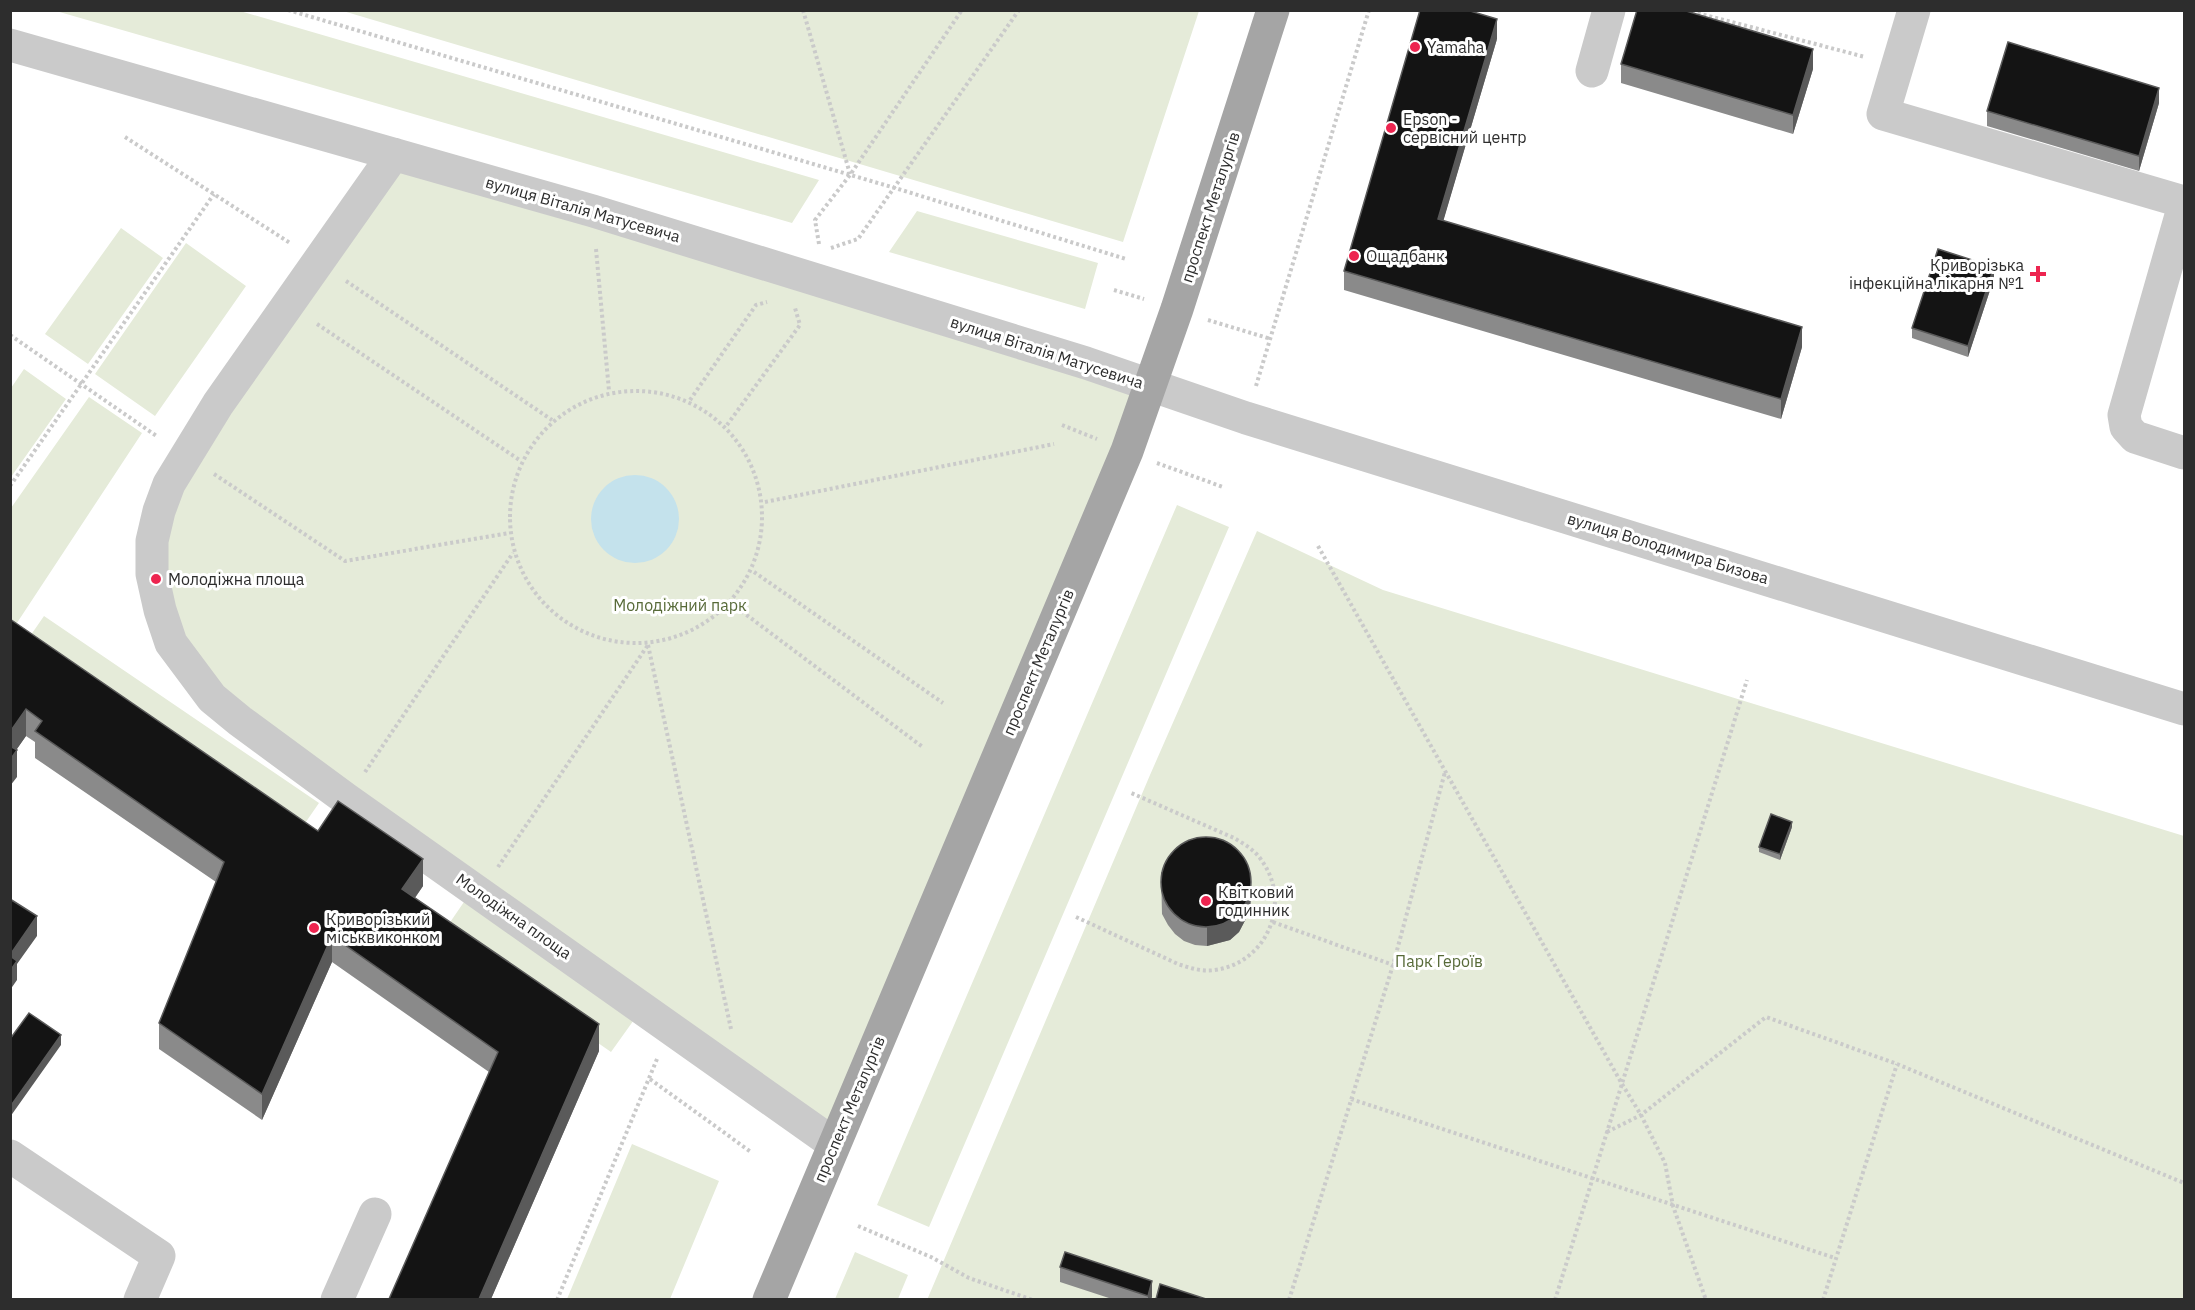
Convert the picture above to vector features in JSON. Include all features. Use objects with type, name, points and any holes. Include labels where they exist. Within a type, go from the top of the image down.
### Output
[{"type":"main road","name":"проспект Металургів","points":[[769,1299],[1127,451],[1152,385],[1273,10]]},
{"type":"street","points":[[1592,71],[1609,10]]},
{"type":"street","points":[[1914,10],[1883,114],[2184,204],[2124,414],[2126,427],[2135,438],[2184,453]]},
{"type":"street","name":"вулиця Віталія Матусевича","points":[[10,45],[593,211],[798,286],[1152,385]]},
{"type":"street","name":"Молодіжна площа","points":[[394,154],[185,455],[169,484],[159,511],[152,541],[152,574],[160,610],[171,643],[212,698],[346,800],[834,1144]]},
{"type":"street","name":"вулиця Володимира Бизова","points":[[1152,385],[1258,421],[2184,709]]},
{"type":"street","points":[[10,1156],[159,1256],[141,1299]]},
{"type":"street","points":[[337,1299],[375,1214]]},
{"type":"path","points":[[288,10],[895,188],[1126,259]]},
{"type":"path","points":[[803,10],[850,175]]},
{"type":"path","points":[[962,10],[850,175],[815,220],[821,251],[858,239],[1019,10]]},
{"type":"path","points":[[1257,381],[1369,10]]},
{"type":"path","points":[[1686,10],[1898,65]]},
{"type":"path","points":[[10,486],[214,194]]},
{"type":"path","points":[[593,211],[609,391]]},
{"type":"path","points":[[690,400],[756,305],[798,286],[800,326],[727,425]]},
{"type":"path","points":[[288,305],[521,461]]},
{"type":"path","points":[[10,335],[345,561],[509,533]]},
{"type":"path","points":[[481,893],[648,645],[732,604],[754,572],[765,502],[727,425],[690,400],[609,391],[552,420],[521,461],[509,533],[513,553],[542,604],[590,637],[648,645]]},
{"type":"path","points":[[765,502],[1054,444]]},
{"type":"path","points":[[1181,472],[1223,487]]},
{"type":"path","points":[[1318,546],[1641,1115],[1665,1163],[1673,1206],[1707,1299]]},
{"type":"path","points":[[346,800],[513,553]]},
{"type":"path","points":[[754,572],[943,703]]},
{"type":"path","points":[[732,604],[924,748]]},
{"type":"path","points":[[648,645],[741,1077]]},
{"type":"path","points":[[1555,1299],[1746,680]]},
{"type":"path","points":[[1289,1299],[1393,965],[1445,772]]},
{"type":"path","points":[[1076,917],[1179,964],[1196,969],[1214,970],[1232,965],[1247,957],[1260,944],[1273,922],[1275,893],[1270,876],[1262,860],[1249,847],[1234,838],[1130,792]]},
{"type":"path","points":[[1273,922],[1393,965]]},
{"type":"path","points":[[1607,1132],[1641,1115],[1766,1017],[1897,1064],[2184,1183]]},
{"type":"path","points":[[557,1299],[670,1027]]},
{"type":"path","points":[[1822,1299],[1897,1064]]},
{"type":"path","points":[[650,1079],[751,1152]]},
{"type":"path","points":[[1351,1099],[1835,1258]]},
{"type":"path","points":[[858,1226],[931,1257],[969,1278],[1033,1299]]},
{"type":"green space","points":[[56,11],[240,11],[819,180],[792,223]]},
{"type":"green space","points":[[343,11],[1199,11],[1123,242]]},
{"type":"green space","name":"Молодіжний парк","points":[[394,154],[1152,385],[834,1144],[346,799],[171,643],[159,511]]},
{"type":"green space","points":[[917,211],[1098,263],[1085,309],[889,252]]},
{"type":"green space","points":[[121,228],[163,258],[88,364],[45,334]]},
{"type":"green space","points":[[186,243],[246,286],[155,416],[95,374]]},
{"type":"green space","points":[[24,369],[66,399],[11,477],[11,388]]},
{"type":"green space","points":[[89,397],[142,433],[11,632],[11,508]]},
{"type":"green space","points":[[1177,505],[1229,527],[929,1227],[877,1205]]},
{"type":"green space","name":"Парк Героїв","points":[[1257,531],[1383,590],[2184,836],[2184,1299],[927,1300],[1150,775]]},
{"type":"green space","points":[[44,616],[319,803],[301,829],[26,642]]},
{"type":"green space","points":[[466,899],[636,1017],[611,1052],[442,934]]},
{"type":"green space","points":[[632,1144],[719,1181],[670,1299],[567,1299]]},
{"type":"green space","points":[[855,1252],[908,1275],[898,1299],[835,1299]]},
{"type":"water","points":[[635,475],[652,478],[666,488],[676,502],[679,519],[676,536],[666,550],[652,560],[635,563],[618,560],[604,550],[594,536],[591,519],[594,502],[604,488],[618,478]]},
{"type":"building","points":[[1420,10],[1467,10],[1497,19],[1438,219],[1802,327],[1781,399],[1344,271]]},
{"type":"building","points":[[1637,10],[1683,10],[1813,49],[1793,115],[1621,64]]},
{"type":"building","points":[[2008,42],[2159,88],[2139,156],[1987,111]]},
{"type":"building","points":[[1938,249],[1994,267],[1968,346],[1912,328]]},
{"type":"building","name":"Криворізький міськвиконком","points":[[10,619],[318,831],[338,801],[423,859],[402,889],[599,1024],[479,1299],[389,1299],[498,1052],[332,936],[262,1094],[159,1023],[224,862],[35,731],[42,721],[26,709],[10,732]]},
{"type":"building","points":[[10,746],[17,750],[10,760]]},
{"type":"building","points":[[1771,814],[1792,822],[1780,854],[1759,847]]},
{"type":"building","name":"Квітковий годинник","points":[[1206,837],[1223,841],[1238,850],[1247,865],[1251,882],[1247,899],[1238,914],[1223,923],[1206,927],[1189,923],[1174,914],[1165,899],[1161,882],[1165,865],[1174,850],[1189,841]]},
{"type":"building","points":[[10,899],[37,916],[10,955]]},
{"type":"building","points":[[10,956],[17,961],[10,971]]},
{"type":"building","points":[[29,1013],[61,1035],[10,1107],[10,1039]]},
{"type":"building","points":[[1065,1252],[1152,1281],[1148,1296],[1060,1267]]},
{"type":"building","points":[[1160,1284],[1206,1299],[1156,1299]]},
{"type":"place","name":"Yamaha","points":[[1415,47]]},
{"type":"place","name":"Epson - сервісний центр","points":[[1391,128]]},
{"type":"place","name":"Ощадбанк","points":[[1354,256]]},
{"type":"place","name":"Криворізька інфекційна лікарня №1","points":[[2038,274]]},
{"type":"place","name":"Молодіжна площа","points":[[156,579]]},
{"type":"place","name":"Квітковий годинник","points":[[1206,901]]},
{"type":"place","name":"Криворізький міськвиконком","points":[[314,928]]}]
